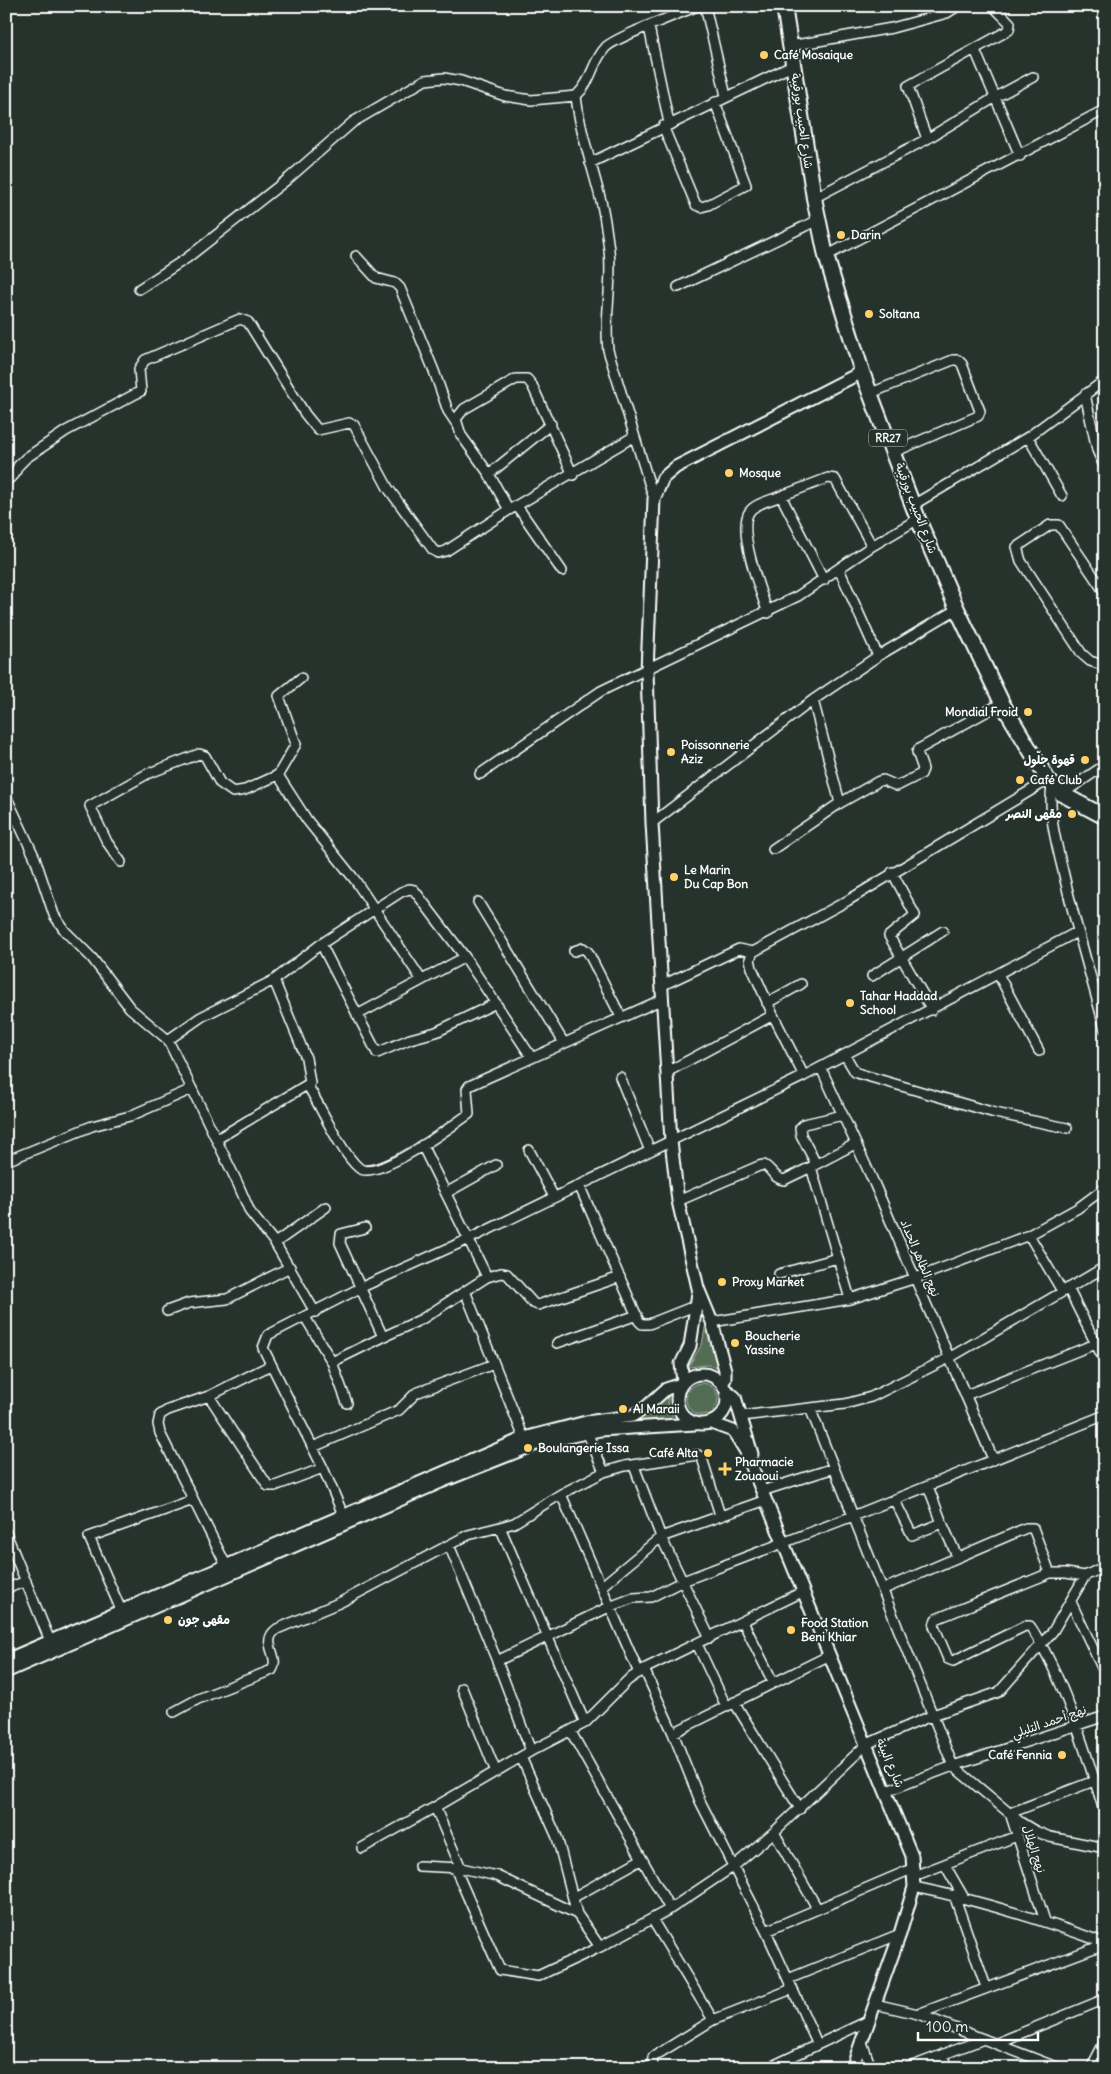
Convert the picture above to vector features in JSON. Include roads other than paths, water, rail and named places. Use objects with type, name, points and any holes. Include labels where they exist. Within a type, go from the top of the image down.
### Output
[{"type":"main road","name":"شارع الحبيب بورقيبة","points":[[784,6],[818,220],[826,256],[862,372],[918,519],[957,609],[1002,703],[1054,786]]},
{"type":"main road","points":[[1054,786],[1105,817]]},
{"type":"street","points":[[140,289],[187,258],[289,178],[353,122],[425,80],[444,78],[461,81],[505,96],[531,100],[576,96],[586,86],[598,58],[608,45],[697,6]]},
{"type":"street","points":[[705,6],[726,96]]},
{"type":"street","points":[[790,46],[892,28],[947,12],[958,6]]},
{"type":"street","points":[[927,139],[909,94],[908,86],[1009,30],[1010,23],[993,6]]},
{"type":"street","points":[[649,27],[666,125],[696,205],[702,207],[746,185],[715,102]]},
{"type":"street","points":[[975,50],[1020,156]]},
{"type":"street","points":[[590,163],[726,96],[794,65]]},
{"type":"street","points":[[814,198],[927,139],[994,98],[1033,77]]},
{"type":"street","points":[[576,96],[579,122],[603,210],[611,268],[606,327],[608,350],[633,437],[654,499]]},
{"type":"street","points":[[826,256],[1020,156],[1104,110]]},
{"type":"street","points":[[678,287],[818,220]]},
{"type":"street","points":[[356,256],[376,278],[395,283],[400,288],[448,411],[461,435],[513,508],[562,571]]},
{"type":"street","points":[[6,481],[14,475],[18,466],[26,458],[66,431],[141,391],[139,369],[143,361],[241,319],[248,322],[305,414],[318,430],[349,423],[354,425],[388,488],[436,552],[446,551],[513,508],[573,475],[633,437]]},
{"type":"street","points":[[871,393],[953,360],[958,360],[962,364],[980,411],[978,416],[894,452]]},
{"type":"street","points":[[711,1423],[724,1410],[727,1403],[724,1387],[725,1370],[712,1322],[698,1288],[678,1201],[671,1141],[652,823],[647,670],[654,499],[663,478],[676,467],[862,372]]},
{"type":"street","points":[[456,423],[460,412],[519,378],[527,379],[552,424],[573,475]]},
{"type":"street","points":[[913,505],[993,460],[1028,437],[1105,380]]},
{"type":"street","points":[[1085,394],[1098,450],[1105,468]]},
{"type":"street","points":[[489,474],[552,424]]},
{"type":"street","points":[[1028,437],[1062,496]]},
{"type":"street","points":[[768,613],[753,567],[746,521],[753,508],[828,478],[835,478],[872,546]]},
{"type":"street","points":[[781,496],[824,580]]},
{"type":"street","points":[[480,774],[591,697],[626,678],[768,613],[824,580],[872,546],[918,519]]},
{"type":"street","points":[[1105,593],[1059,525],[1053,524],[1017,548],[1018,555],[1082,654],[1090,661],[1105,666]]},
{"type":"street","points":[[838,569],[878,656]]},
{"type":"street","points":[[652,823],[813,700],[878,656],[957,609]]},
{"type":"street","points":[[121,862],[107,842],[90,806],[147,774],[199,754],[205,756],[220,783],[233,792],[245,790],[278,774],[296,744],[279,696],[301,678]]},
{"type":"street","points":[[813,700],[840,803]]},
{"type":"street","points":[[772,849],[840,803],[880,781],[897,786],[921,774],[923,769],[917,752],[919,749],[1002,703]]},
{"type":"street","points":[[804,1076],[752,968],[750,959],[753,952],[847,901],[892,872],[1054,786],[1105,765]]},
{"type":"street","points":[[278,774],[307,820],[356,880],[422,980]]},
{"type":"street","points":[[1054,786],[1050,799],[1051,820],[1077,932],[1105,1029]]},
{"type":"street","points":[[6,796],[35,858],[54,915],[65,931],[92,958],[130,1008],[168,1040],[217,1139],[250,1212],[275,1243],[314,1312]]},
{"type":"street","points":[[892,872],[915,915],[889,936],[932,1010]]},
{"type":"street","points":[[168,1040],[201,1017],[274,980],[322,944],[405,889],[414,890],[465,957],[532,1058]]},
{"type":"street","points":[[478,902],[564,1043]]},
{"type":"street","points":[[872,976],[943,931]]},
{"type":"street","points":[[345,1520],[313,1447],[271,1365],[264,1348],[266,1338],[362,1287],[469,1239],[821,1068],[1077,932]]},
{"type":"street","points":[[322,944],[373,1048],[380,1053],[410,1039],[436,1032],[496,1003]]},
{"type":"street","points":[[574,951],[583,948],[588,952],[621,1017]]},
{"type":"street","points":[[662,986],[739,949],[753,952]]},
{"type":"street","points":[[357,1015],[465,957]]},
{"type":"street","points":[[998,974],[1038,1051]]},
{"type":"street","points":[[217,1139],[308,1086],[311,1081],[306,1058],[274,980]]},
{"type":"street","points":[[768,1003],[801,984]]},
{"type":"street","points":[[308,1086],[341,1144],[358,1168],[366,1171],[379,1168],[422,1146],[469,1114],[466,1089],[469,1086],[663,999]]},
{"type":"street","points":[[667,1072],[773,1015]]},
{"type":"street","points":[[845,1055],[855,1072],[860,1074],[995,1113],[1067,1128]]},
{"type":"street","name":"نهج الطاهر الحداد","points":[[821,1068],[916,1278],[993,1459]]},
{"type":"street","points":[[620,1077],[650,1151]]},
{"type":"street","points":[[6,1161],[92,1126],[130,1116],[192,1089]]},
{"type":"street","points":[[842,1115],[804,1124],[800,1128],[813,1166],[850,1299]]},
{"type":"street","points":[[678,1201],[759,1166],[768,1167],[775,1176],[784,1180],[856,1144]]},
{"type":"street","points":[[422,1146],[487,1277]]},
{"type":"street","points":[[529,1150],[554,1197]]},
{"type":"street","points":[[446,1193],[496,1165]]},
{"type":"street","points":[[579,1185],[642,1324],[649,1324],[697,1306]]},
{"type":"street","points":[[712,1322],[850,1299],[916,1278],[1030,1235],[1078,1208],[1105,1188]]},
{"type":"street","points":[[275,1243],[326,1207]]},
{"type":"street","points":[[365,1228],[341,1234],[339,1238],[383,1337]]},
{"type":"street","points":[[1030,1235],[1065,1290],[1105,1362]]},
{"type":"street","points":[[779,1274],[838,1258]]},
{"type":"street","points":[[167,1311],[189,1303],[227,1300],[290,1267]]},
{"type":"street","points":[[741,1416],[859,1401],[949,1358],[1105,1267]]},
{"type":"street","points":[[332,1362],[422,1319],[487,1277],[500,1273],[507,1274],[533,1303],[538,1305],[620,1276]]},
{"type":"street","points":[[696,1424],[682,1415],[678,1408],[677,1392],[682,1383],[681,1364],[690,1346],[698,1288]]},
{"type":"street","points":[[465,1290],[524,1438]]},
{"type":"street","points":[[557,1342],[637,1316]]},
{"type":"street","points":[[305,1317],[332,1362],[346,1404]]},
{"type":"street","points":[[966,1395],[1095,1344]]},
{"type":"street","points":[[313,1447],[399,1410],[406,1400],[416,1393],[494,1364]]},
{"type":"street","points":[[226,1565],[160,1433],[158,1424],[160,1415],[168,1410],[209,1396],[271,1365]]},
{"type":"street","points":[[6,1672],[524,1438],[586,1422],[632,1416],[645,1408],[666,1389],[682,1383],[694,1375],[706,1374],[735,1397],[751,1449],[755,1475]]},
{"type":"street","points":[[209,1396],[268,1486],[275,1486],[323,1468]]},
{"type":"street","points":[[810,1408],[884,1589],[953,1766],[1020,1822],[1050,1837],[1105,1848]]},
{"type":"street","points":[[497,1660],[610,1607],[633,1598],[651,1597],[683,1581],[853,1516],[1105,1415]]},
{"type":"street","points":[[358,1514],[533,1446],[587,1432],[711,1423],[730,1429],[736,1434],[755,1475]]},
{"type":"street","points":[[587,1432],[604,1472]]},
{"type":"street","points":[[174,1712],[198,1699],[272,1670],[274,1663],[268,1644],[271,1633],[276,1629],[341,1602],[474,1533],[514,1524],[561,1494],[604,1472],[694,1454],[698,1455],[702,1458],[720,1515]]},
{"type":"street","points":[[634,1466],[661,1537],[710,1638]]},
{"type":"street","points":[[602,1586],[661,1537],[834,1468]]},
{"type":"street","name":"شارع البيئة","points":[[755,1475],[828,1656],[911,1849],[914,1877],[900,1934],[852,2068]]},
{"type":"street","points":[[928,1486],[957,1556]]},
{"type":"street","points":[[561,1494],[610,1607],[673,1733],[700,1800],[766,1931],[818,2043]]},
{"type":"street","points":[[894,1499],[912,1535],[942,1523]]},
{"type":"street","points":[[121,1610],[89,1537],[193,1500]]},
{"type":"street","points":[[6,1660],[226,1565],[345,1520]]},
{"type":"street","points":[[500,1527],[585,1723]]},
{"type":"street","points":[[884,1589],[957,1556],[1030,1527],[1033,1528],[1050,1574]]},
{"type":"street","points":[[7,1536],[50,1641]]},
{"type":"street","points":[[449,1545],[497,1660],[531,1751]]},
{"type":"street","points":[[435,1808],[500,1970],[538,1976],[600,1948],[670,1909],[734,1866],[800,1809],[867,1744],[933,1715],[999,1692],[1053,1632],[1085,1576],[1105,1566]]},
{"type":"street","points":[[1085,1576],[1066,1572],[1050,1574],[936,1619],[934,1626],[950,1661],[1027,1625],[1042,1644],[1076,1727],[1105,1814]]},
{"type":"street","points":[[6,1589],[26,1581]]},
{"type":"street","points":[[362,1848],[435,1808],[531,1751],[571,1732],[585,1723],[642,1671],[802,1592]]},
{"type":"street","points":[[1071,1602],[1105,1674]]},
{"type":"street","points":[[743,1622],[773,1682]]},
{"type":"street","points":[[697,1644],[730,1704],[800,1809]]},
{"type":"street","points":[[673,1733],[828,1656]]},
{"type":"street","points":[[462,1688],[496,1772]]},
{"type":"street","name":"نهج أحمد التليلي","points":[[887,1791],[953,1766],[1105,1716]]},
{"type":"street","points":[[571,1732],[670,1909]]},
{"type":"street","points":[[521,1757],[552,1822],[574,1897],[577,1914],[600,1948]]},
{"type":"street","name":"نهج الهلال","points":[[1045,1921],[1010,1813],[1094,1781]]},
{"type":"street","points":[[774,1832],[817,1908]]},
{"type":"street","points":[[766,1931],[817,1908],[914,1877],[1017,1836]]},
{"type":"street","points":[[574,1897],[642,1859]]},
{"type":"street","points":[[945,1865],[964,1898]]},
{"type":"street","points":[[419,1866],[458,1868],[507,1880],[577,1914]]},
{"type":"street","points":[[914,1877],[954,1895],[1045,1921],[1105,1943]]},
{"type":"street","points":[[954,1895],[986,1986]]},
{"type":"street","points":[[652,1919],[713,2020]]},
{"type":"street","points":[[788,1979],[900,1934]]},
{"type":"street","points":[[918,2014],[986,1986],[1105,1943]]},
{"type":"street","points":[[652,2068],[653,2057],[713,2020],[792,1989]]},
{"type":"street","points":[[998,2043],[1105,1999]]},
{"type":"street","points":[[875,2004],[918,2014],[998,2043],[1059,2068]]},
{"type":"street","points":[[768,2068],[870,2020]]},
{"type":"street","points":[[907,2068],[984,2039]]},
{"type":"street","points":[[1091,2068],[1105,2041]]},
{"type":"street","points":[[862,2042],[871,2068]]},
{"type":"street","points":[[943,2054],[948,2068]]},
{"type":"place","name":"Café Mosaique","points":[[764,55]]},
{"type":"place","name":"Darin","points":[[841,235]]},
{"type":"place","name":"Soltana","points":[[869,314]]},
{"type":"place","name":"Mosque","points":[[729,473]]},
{"type":"place","name":"Mondial Froid","points":[[1028,712]]},
{"type":"place","name":"Poissonnerie Aziz","points":[[671,752]]},
{"type":"place","name":"قهوة جلّول","points":[[1085,760]]},
{"type":"place","name":"Café Club","points":[[1020,780]]},
{"type":"place","name":"مقهى النصر","points":[[1072,814]]},
{"type":"place","name":"Le Marin Du Cap Bon","points":[[674,877]]},
{"type":"place","name":"Tahar Haddad School","points":[[850,1003]]},
{"type":"place","name":"Proxy Market","points":[[722,1282]]},
{"type":"place","name":"Boucherie Yassine","points":[[735,1343]]},
{"type":"place","name":"Al Maraii","points":[[623,1409]]},
{"type":"place","name":"Boulangerie Issa","points":[[528,1448]]},
{"type":"place","name":"Café Alta","points":[[708,1453]]},
{"type":"place","name":"Pharmacie Zouaoui","points":[[725,1469]]},
{"type":"place","name":"مقهى جون","points":[[168,1620]]},
{"type":"place","name":"Food Station Beni Khiar","points":[[791,1630]]},
{"type":"place","name":"Café Fennia","points":[[1062,1755]]}]
